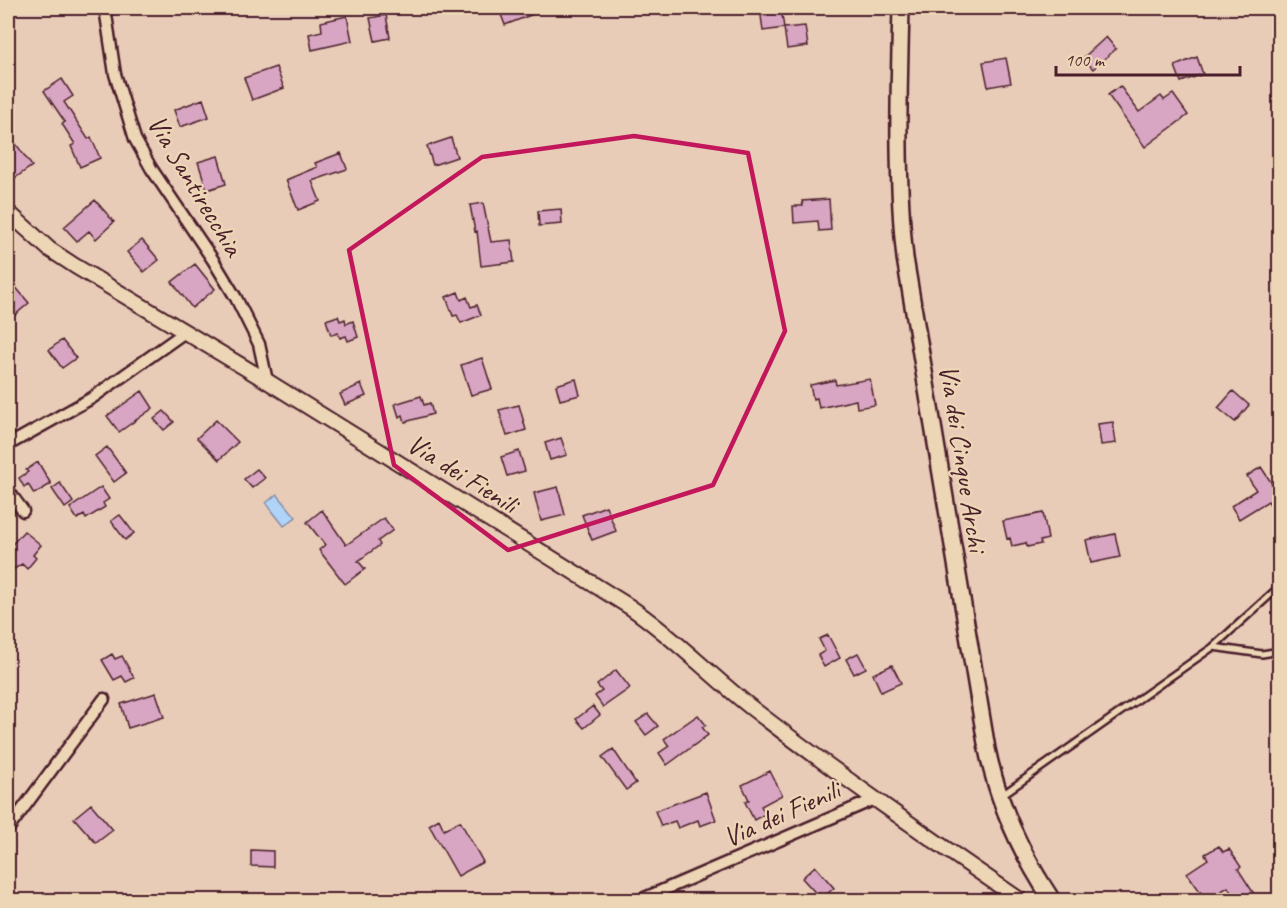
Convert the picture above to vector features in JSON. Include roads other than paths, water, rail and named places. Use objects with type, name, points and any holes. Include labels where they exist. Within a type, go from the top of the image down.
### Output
[{"type":"main road","name":"Via dei Cinque Archi","points":[[901,8],[900,111],[905,258],[987,750],[1000,796],[1022,849],[1052,900]]},
{"type":"street","name":"Via Santirecchia","points":[[105,8],[115,74],[135,139],[151,168],[236,298],[259,344],[267,381]]},
{"type":"street","points":[[901,8],[906,8]]},
{"type":"street","name":"Via dei Fienili","points":[[8,212],[60,257],[267,381],[639,613],[738,698],[875,800],[1020,900]]},
{"type":"street","points":[[8,444],[83,404],[185,332]]},
{"type":"street","points":[[8,490],[23,511]]},
{"type":"street","points":[[8,829],[104,699]]},
{"type":"street","name":"Via dei Fienili","points":[[640,900],[875,800]]},
{"type":"lane","points":[[1000,796],[1213,647],[1280,586]]},
{"type":"lane","points":[[1213,647],[1262,654],[1280,651]]},
{"type":"water","points":[[277,494],[296,517],[284,526],[266,503]]}]
